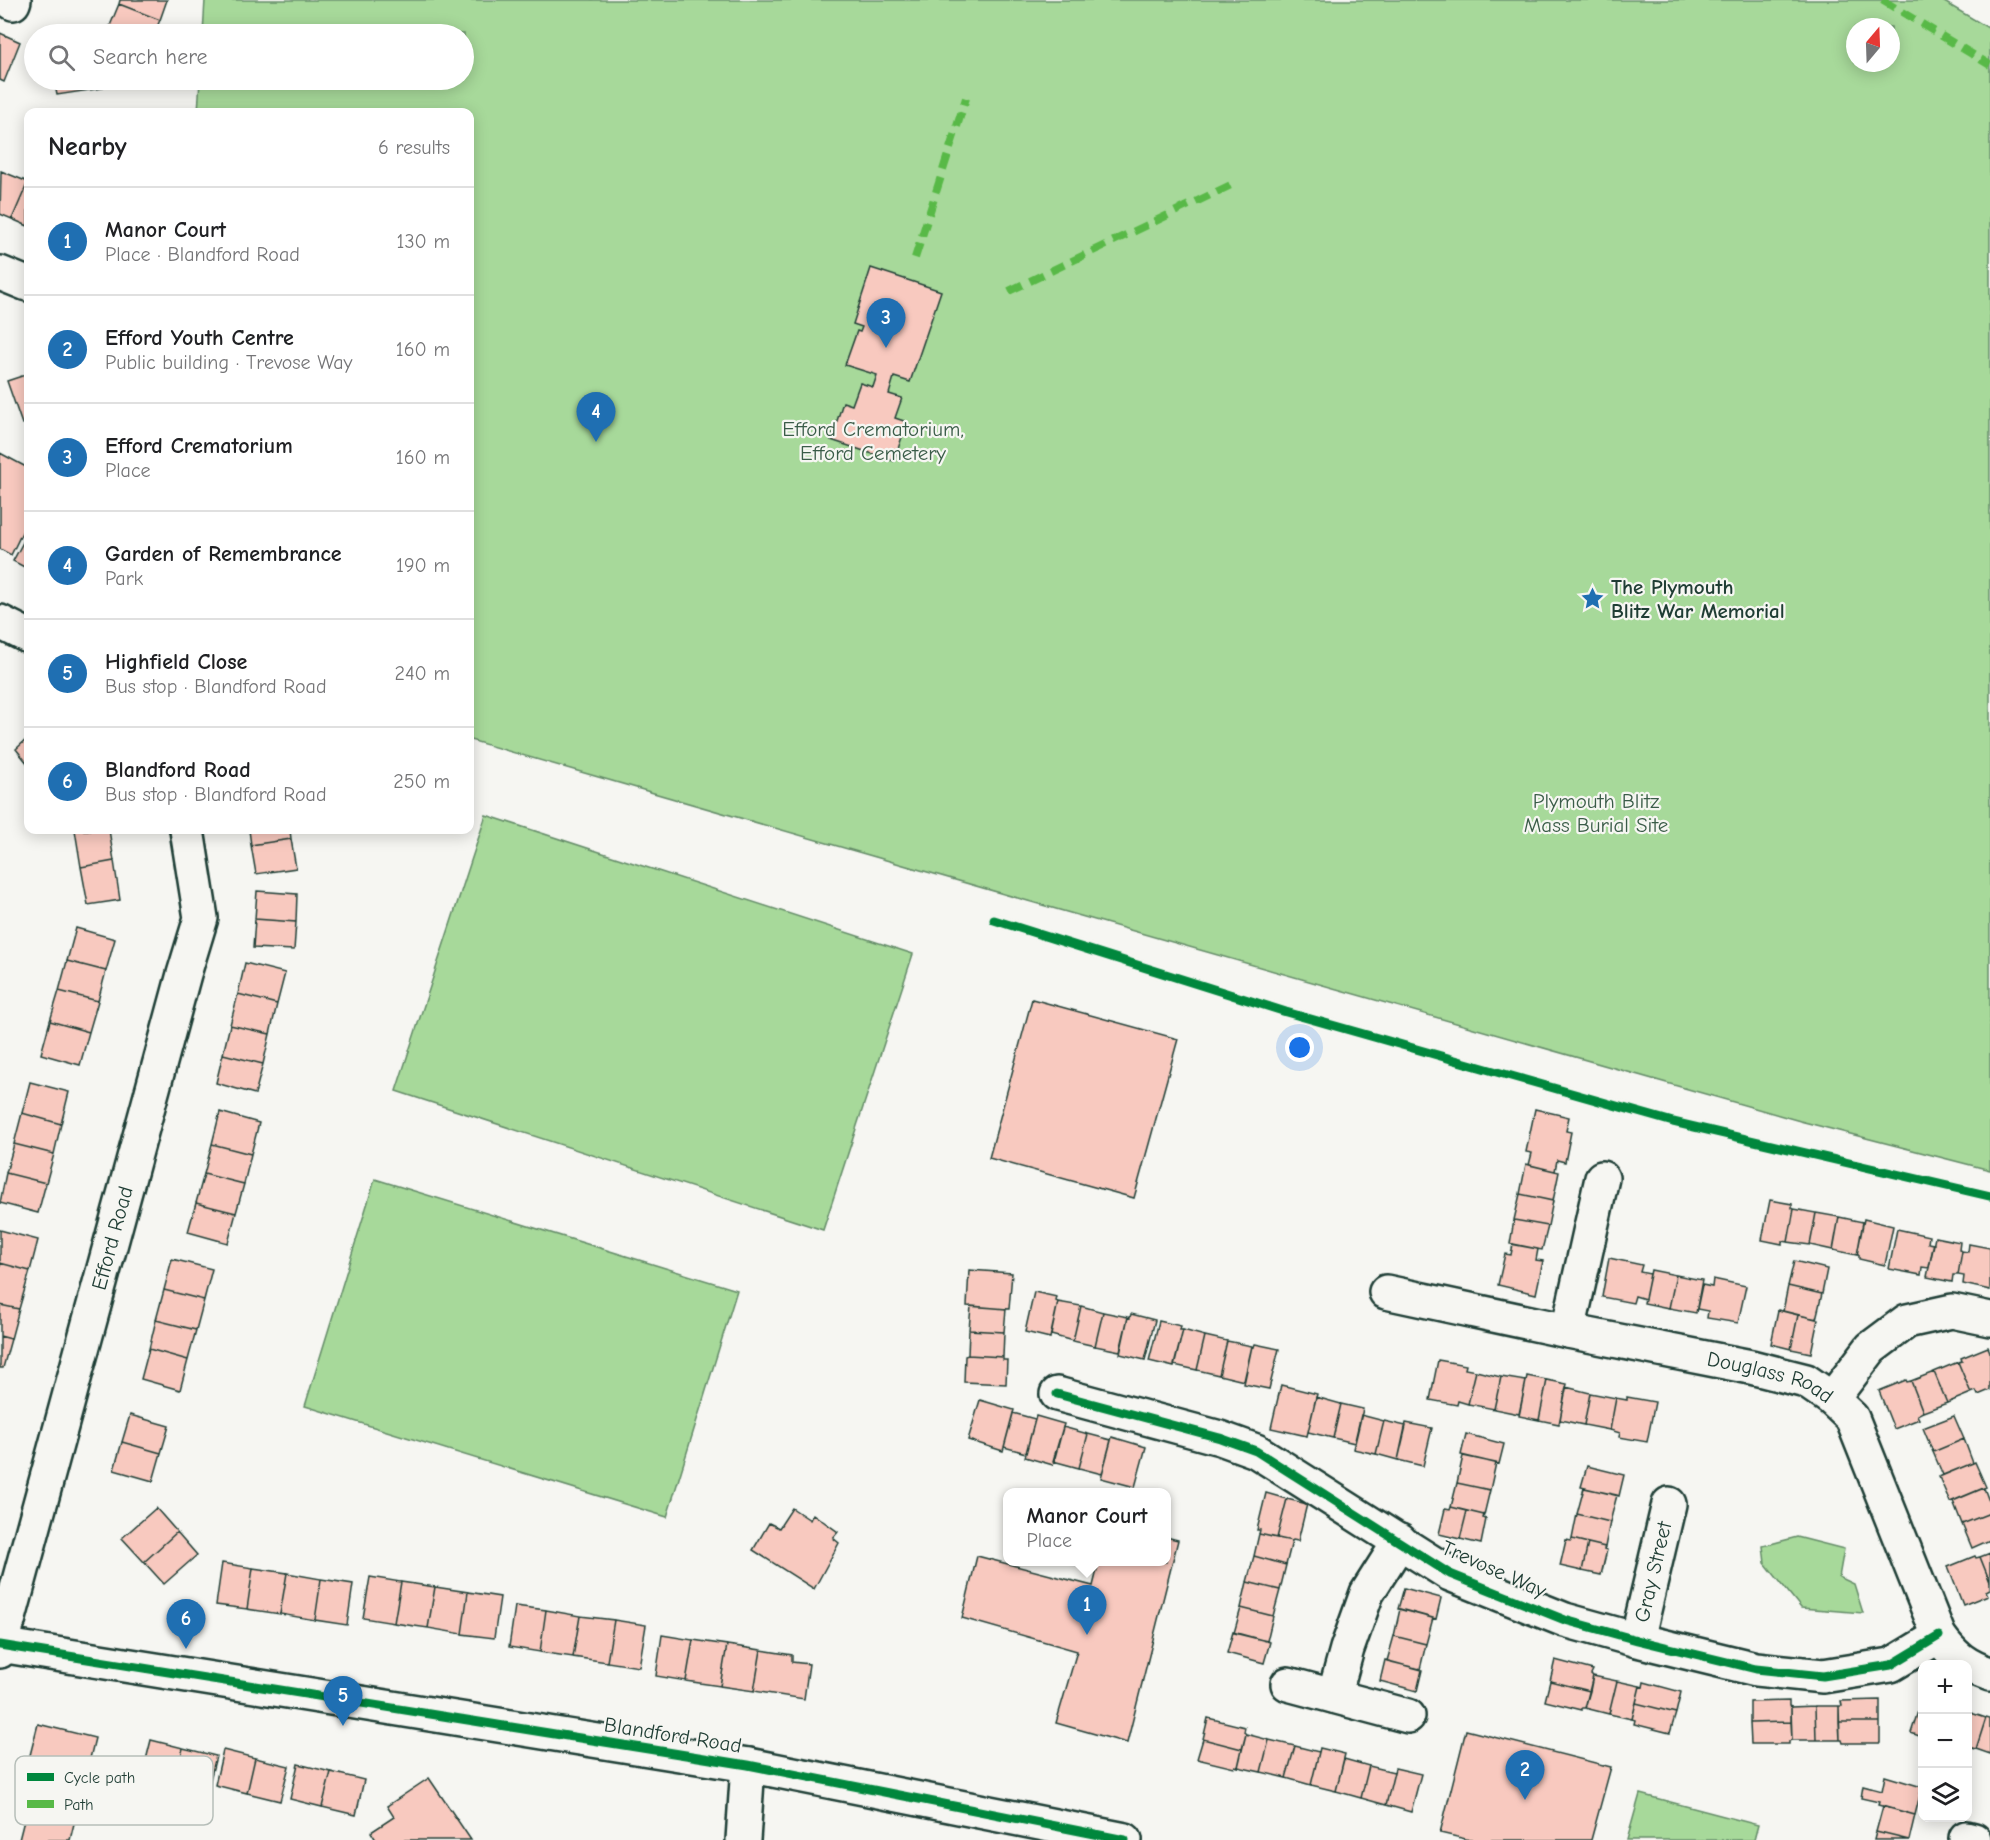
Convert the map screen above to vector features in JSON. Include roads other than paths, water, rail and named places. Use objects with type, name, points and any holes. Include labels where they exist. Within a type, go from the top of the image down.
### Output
[{"type":"street","points":[[0,622],[24,634]]},
{"type":"street","name":"Efford Road","points":[[0,1647],[201,918],[188,834]]},
{"type":"street","points":[[1568,1331],[1602,1178]]},
{"type":"street","name":"Douglass Road","points":[[1386,1292],[1752,1367],[1806,1382],[1832,1399],[1852,1418],[1939,1636],[1951,1653],[1973,1668],[1990,1674]]},
{"type":"street","points":[[1832,1399],[1871,1348],[1907,1321],[1952,1311],[1990,1319]]},
{"type":"street","name":"Trevose Way","points":[[1057,1394],[1220,1438],[1256,1451],[1450,1574],[1566,1620],[1637,1640],[1756,1669],[1823,1676],[1892,1665],[1939,1636]]},
{"type":"street","name":"Gray Street","points":[[1637,1640],[1669,1504]]},
{"type":"street","points":[[1334,1696],[1347,1649],[1367,1593],[1400,1541]]},
{"type":"street","name":"Blandford Road","points":[[0,1647],[748,1765],[1125,1840]]},
{"type":"street","points":[[1288,1683],[1408,1716]]},
{"type":"street","points":[[743,1840],[748,1765]]},
{"type":"street","points":[[1966,1840],[1966,1838],[1974,1840]]},
{"type":"place","name":"Efford Crematorium","points":[[886,348]]},
{"type":"place","name":"Garden of Remembrance","points":[[596,442]]},
{"type":"place","name":"The Plymouth Blitz War Memorial","points":[[1593,599]]},
{"type":"place","name":"Manor Court","points":[[1087,1635]]},
{"type":"place","name":"Blandford Road","points":[[186,1649]]},
{"type":"place","name":"Highfield Close","points":[[343,1726]]},
{"type":"place","name":"Efford Youth Centre","points":[[1525,1800]]},
{"type":"park label","name":"Efford Crematorium, Efford Cemetery","points":[[873,441]]},
{"type":"park label","name":"Plymouth Blitz Mass Burial Site","points":[[1596,813]]}]
